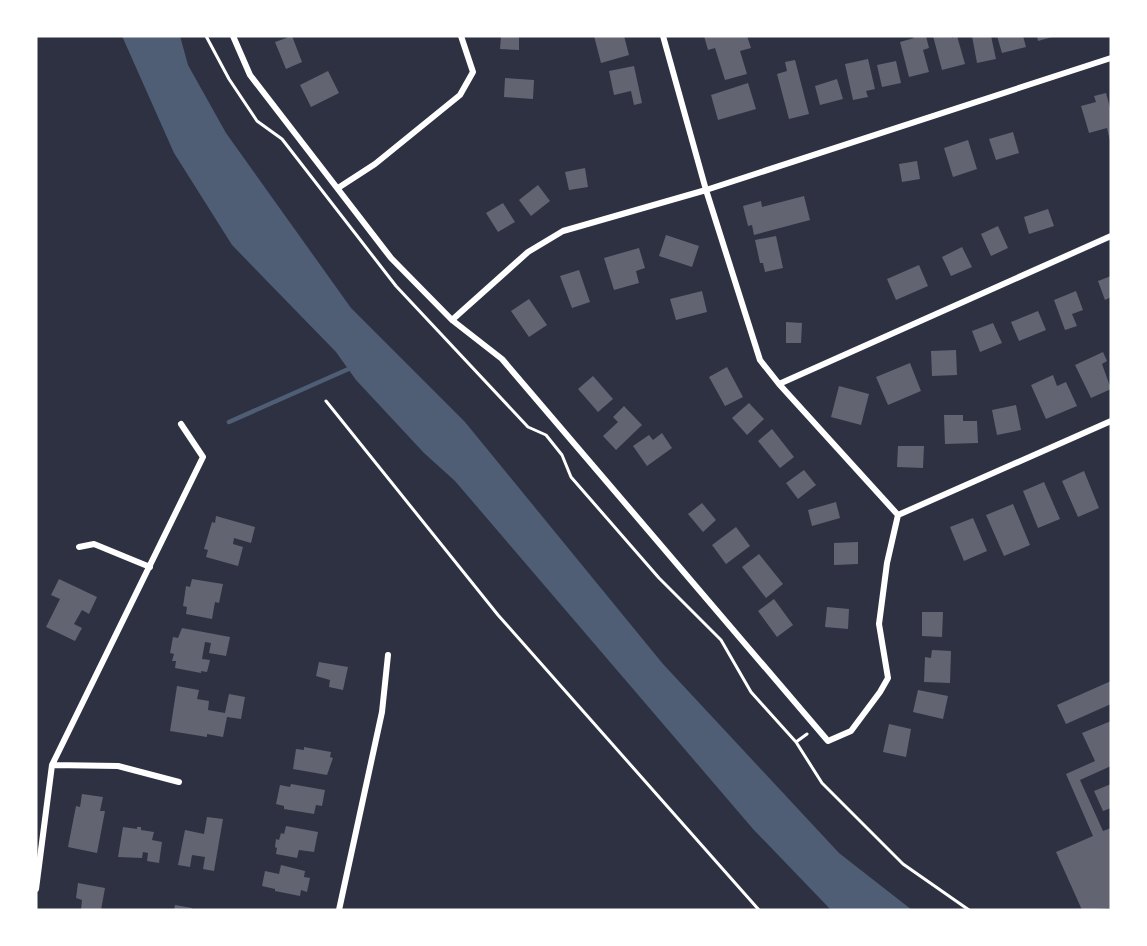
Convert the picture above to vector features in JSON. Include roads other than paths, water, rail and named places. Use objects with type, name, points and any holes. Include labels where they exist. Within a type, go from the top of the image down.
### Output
[{"type":"street","points":[[233,36],[250,75],[391,258],[452,320],[502,359],[828,741],[851,730],[888,678],[879,624],[887,563],[898,515]]},
{"type":"street","points":[[338,189],[375,164],[460,95],[473,72],[461,36]]},
{"type":"street","points":[[663,36],[706,190],[760,360],[898,515]]},
{"type":"street","points":[[452,320],[528,252],[562,231],[706,190],[1111,58]]},
{"type":"street","points":[[779,384],[1111,236]]},
{"type":"street","points":[[898,515],[1111,421]]},
{"type":"street","points":[[36,889],[52,765],[203,457],[181,424]]},
{"type":"street","points":[[79,547],[94,544],[150,567]]},
{"type":"street","points":[[339,910],[382,712],[388,655]]},
{"type":"street","points":[[52,765],[118,766],[179,782]]},
{"type":"water","points":[[122,36],[180,36],[188,65],[226,133],[351,308],[465,422],[663,664],[839,853],[912,910],[831,910],[753,829],[455,481],[424,453],[356,380],[336,352],[232,245],[174,153]]},
{"type":"waterway","points":[[229,422],[353,367]]}]
